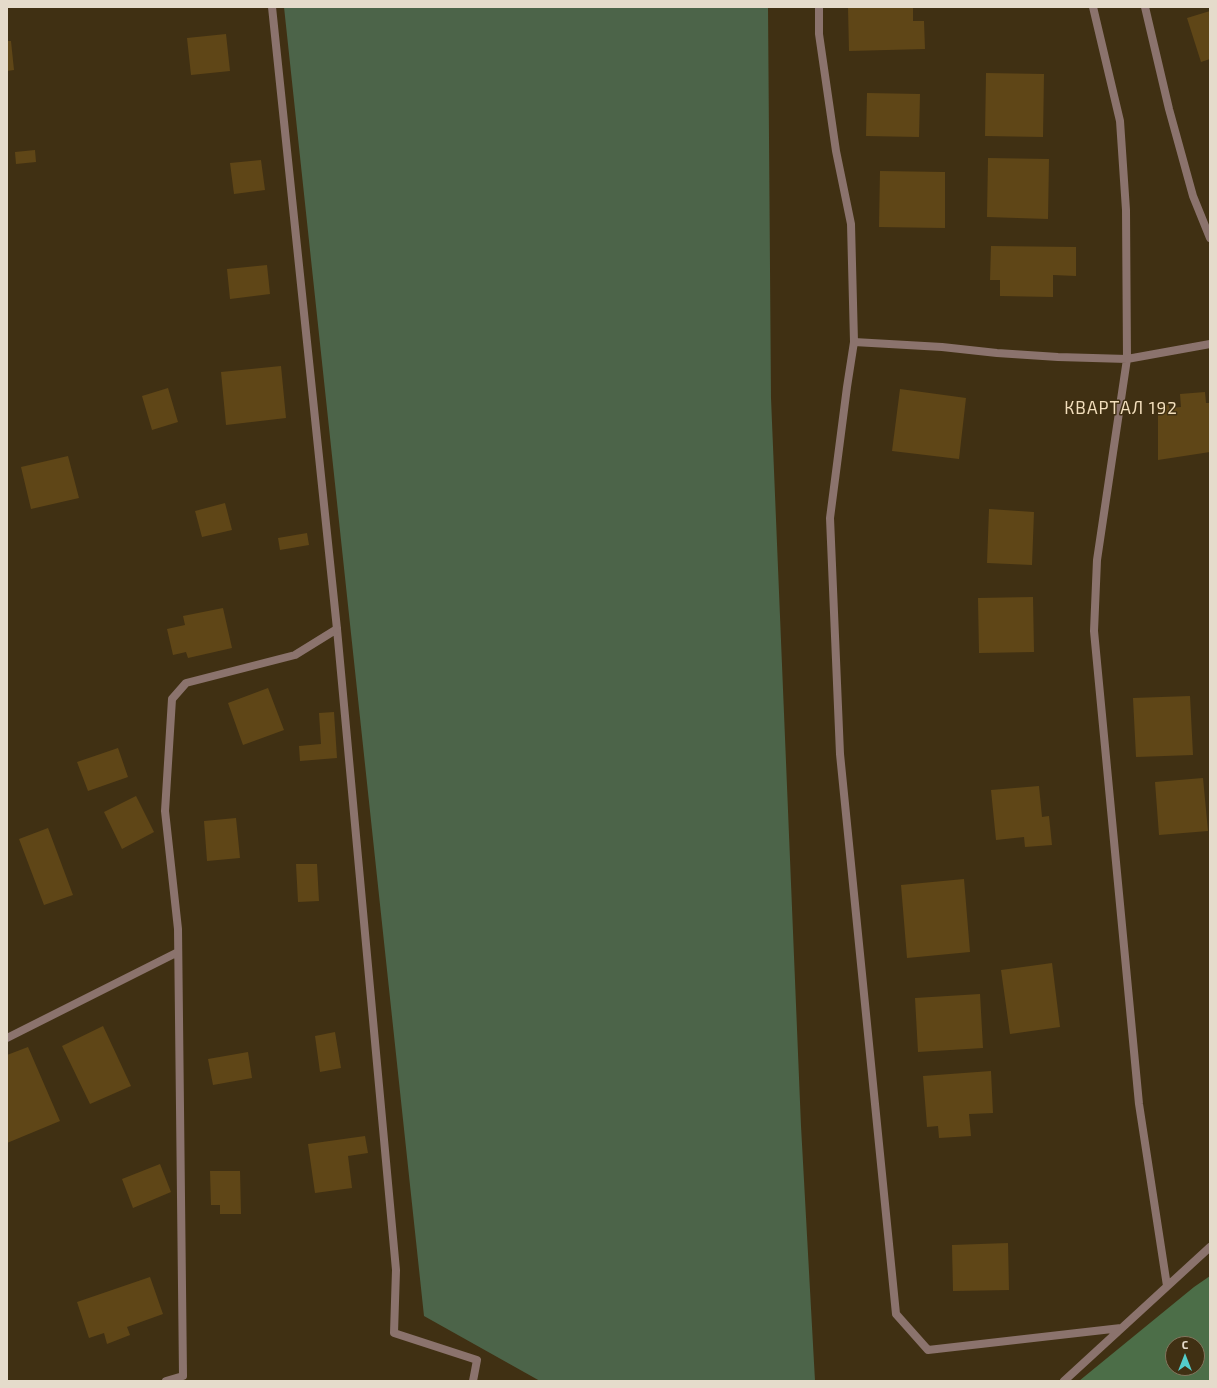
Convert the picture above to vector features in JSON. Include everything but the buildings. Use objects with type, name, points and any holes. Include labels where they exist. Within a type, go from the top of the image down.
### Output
[{"type":"street","points":[[272,7],[337,629],[396,1270],[394,1333],[477,1360],[473,1381]]},
{"type":"street","points":[[819,7],[819,34],[836,151],[851,224],[854,342],[830,518],[840,754],[896,1314],[928,1350],[1121,1328]]},
{"type":"street","points":[[1093,7],[1120,121],[1126,210],[1127,359],[1097,560],[1094,631],[1139,1104],[1167,1286]]},
{"type":"street","points":[[1145,7],[1171,116],[1193,196],[1210,238]]},
{"type":"street","points":[[854,342],[942,347],[1043,356],[1127,359],[1210,344]]},
{"type":"street","points":[[166,1381],[184,1376],[178,929],[166,811],[172,699],[186,683],[294,655],[337,629]]},
{"type":"street","points":[[7,1038],[178,952]]},
{"type":"street","points":[[1064,1381],[1210,1247]]},
{"type":"green space","points":[[284,7],[768,7],[771,398],[801,1126],[815,1381],[540,1381],[424,1316]]},
{"type":"green space","points":[[1210,1276],[1210,1381],[1079,1381],[1194,1287]]},
{"type":"district","name":"КВАРТАЛ 192","points":[[1121,408]]}]
